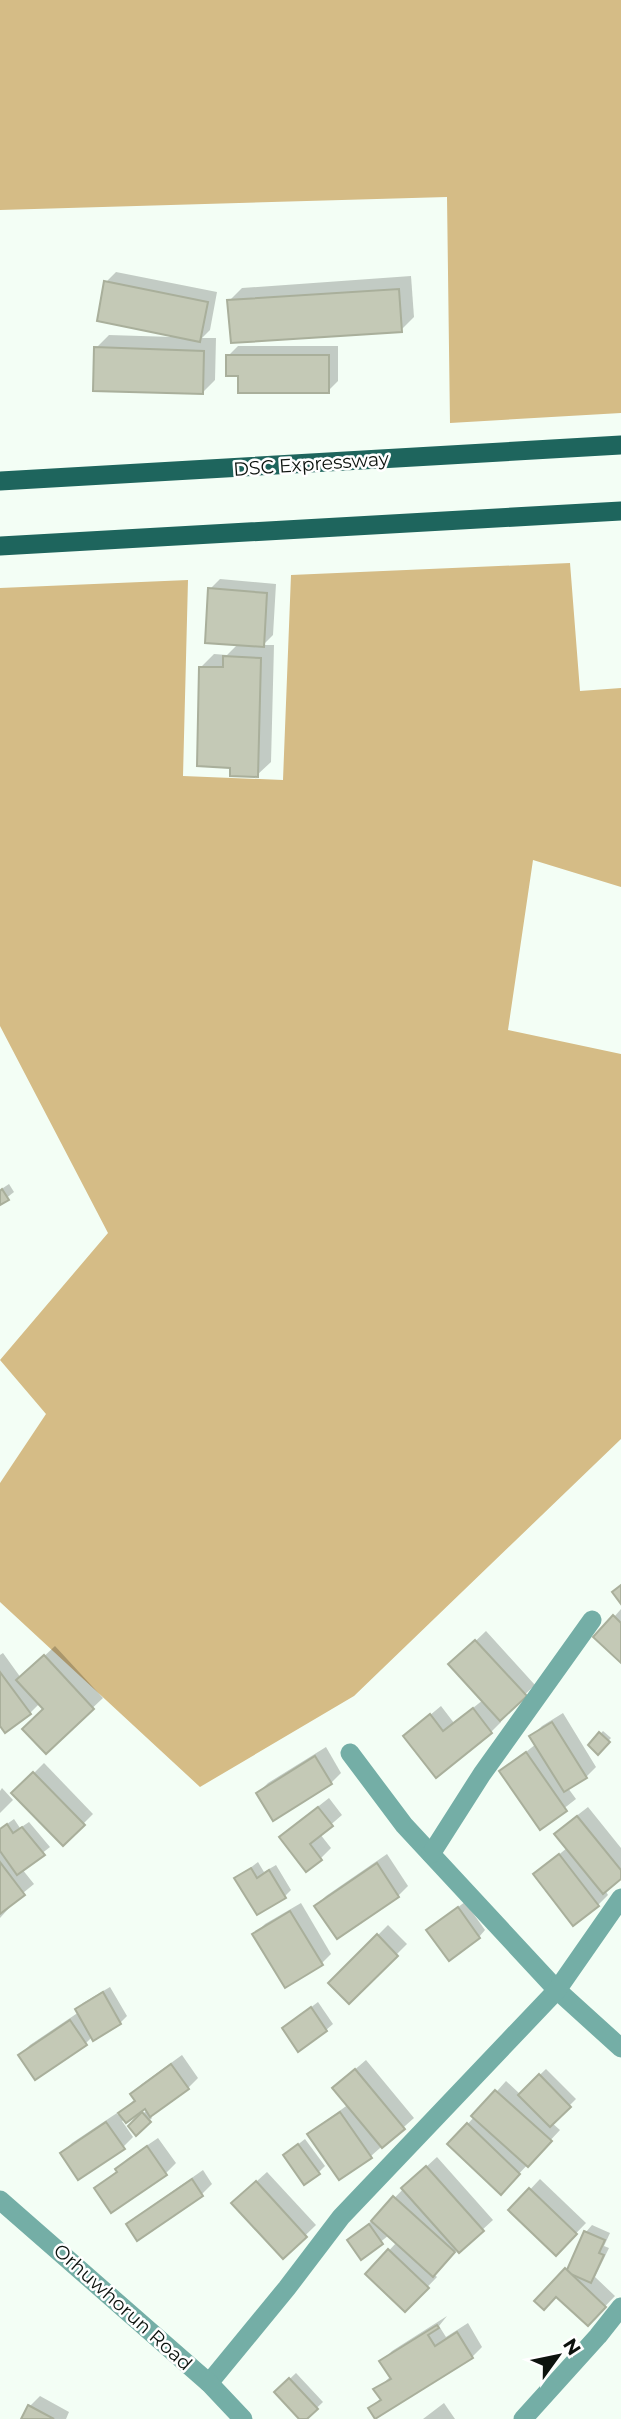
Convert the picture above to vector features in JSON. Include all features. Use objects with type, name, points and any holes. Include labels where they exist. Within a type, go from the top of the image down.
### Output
[{"type":"main road","name":"DSC Expressway","points":[[0,481],[621,445]]},
{"type":"main road","points":[[0,546],[621,511]]},
{"type":"street","points":[[431,1854],[482,1774],[592,1620]]},
{"type":"street","points":[[350,1753],[404,1825],[557,1990],[621,2048]]},
{"type":"street","points":[[209,2383],[288,2288],[341,2217],[557,1990],[621,1898]]},
{"type":"street","name":"Orhuwhorun Road","points":[[0,2200],[209,2383],[243,2419]]},
{"type":"street","points":[[523,2419],[621,2307]]},
{"type":"shaded area","points":[[0,0],[621,0],[621,413],[450,423],[447,197],[0,210]]},
{"type":"shaded area","points":[[570,563],[580,691],[621,688],[621,887],[533,860],[508,1030],[621,1054],[621,1439],[354,1696],[200,1787],[0,1602],[0,1483],[46,1414],[0,1360],[108,1233],[0,1026],[0,588],[188,580],[183,776],[283,780],[291,575]]},
{"type":"building","points":[[104,281],[208,302],[200,342],[97,321]]},
{"type":"building","points":[[399,289],[402,332],[231,343],[227,300]]},
{"type":"building","points":[[94,347],[204,351],[203,394],[93,391]]},
{"type":"building","points":[[226,355],[329,355],[329,393],[238,393],[238,376],[226,376]]},
{"type":"building","points":[[208,588],[267,593],[264,647],[205,643]]},
{"type":"building","points":[[223,656],[261,658],[258,777],[230,776],[230,768],[197,766],[199,667],[223,667]]},
{"type":"building","points":[[2,1189],[9,1200],[0,1205],[0,1191]]},
{"type":"building","points":[[621,1585],[621,1604],[612,1592]]},
{"type":"building","points":[[613,1615],[621,1623],[621,1663],[593,1637]]},
{"type":"building","points":[[475,1640],[527,1696],[500,1721],[448,1664]]},
{"type":"building","points":[[44,1655],[94,1709],[46,1754],[22,1729],[43,1709],[16,1680]]},
{"type":"building","points":[[0,1672],[31,1714],[5,1733],[0,1726]]},
{"type":"building","points":[[473,1708],[492,1733],[436,1778],[403,1736],[430,1714],[443,1731]]},
{"type":"building","points":[[552,1722],[587,1778],[564,1792],[529,1736]]},
{"type":"building","points":[[599,1732],[610,1742],[598,1755],[588,1745]]},
{"type":"building","points":[[526,1752],[567,1811],[540,1830],[499,1771]]},
{"type":"building","points":[[315,1756],[332,1784],[273,1821],[256,1793]]},
{"type":"building","points":[[33,1772],[85,1825],[63,1846],[11,1793]]},
{"type":"building","points":[[318,1807],[333,1826],[310,1844],[322,1860],[306,1872],[279,1837]]},
{"type":"building","points":[[577,1816],[621,1870],[621,1879],[603,1894],[554,1834]]},
{"type":"building","points":[[7,1824],[13,1833],[22,1827],[45,1855],[17,1875],[0,1851],[0,1829]]},
{"type":"building","points":[[559,1854],[599,1906],[573,1926],[533,1874]]},
{"type":"building","points":[[0,1862],[25,1895],[0,1914]]},
{"type":"building","points":[[377,1863],[399,1897],[337,1939],[314,1906]]},
{"type":"building","points":[[251,1868],[257,1878],[269,1870],[286,1898],[257,1915],[234,1878]]},
{"type":"building","points":[[458,1907],[480,1938],[449,1961],[426,1930]]},
{"type":"building","points":[[290,1911],[323,1965],[285,1988],[252,1934]]},
{"type":"building","points":[[377,1934],[398,1956],[349,2004],[328,1983]]},
{"type":"building","points":[[103,1992],[121,2024],[93,2041],[75,2009]]},
{"type":"building","points":[[311,2007],[327,2031],[298,2052],[282,2028]]},
{"type":"building","points":[[70,2020],[87,2045],[35,2080],[18,2055]]},
{"type":"building","points":[[171,2064],[189,2089],[150,2117],[145,2109],[126,2123],[118,2113],[135,2101],[130,2094]]},
{"type":"building","points":[[355,2069],[405,2129],[382,2148],[332,2088]]},
{"type":"building","points":[[539,2074],[571,2107],[550,2127],[518,2095]]},
{"type":"building","points":[[495,2090],[552,2141],[528,2167],[471,2116]]},
{"type":"building","points":[[142,2112],[151,2122],[136,2136],[128,2126]]},
{"type":"building","points":[[340,2112],[372,2158],[339,2180],[307,2134]]},
{"type":"building","points":[[106,2122],[125,2149],[78,2180],[60,2153]]},
{"type":"building","points":[[467,2123],[520,2174],[501,2195],[447,2144]]},
{"type":"building","points":[[298,2144],[320,2174],[304,2185],[283,2155]]},
{"type":"building","points":[[147,2146],[167,2175],[111,2213],[94,2188]]},
{"type":"building","points":[[426,2166],[484,2231],[459,2253],[401,2188]]},
{"type":"building","points":[[192,2179],[203,2196],[137,2241],[126,2224]]},
{"type":"building","points":[[256,2181],[307,2237],[283,2259],[231,2203]]},
{"type":"building","points":[[529,2188],[577,2234],[556,2256],[508,2210]]},
{"type":"building","points":[[393,2196],[455,2252],[433,2277],[371,2221]]},
{"type":"building","points":[[369,2224],[383,2244],[361,2260],[347,2240]]},
{"type":"building","points":[[584,2231],[605,2240],[599,2253],[604,2255],[591,2283],[566,2272]]},
{"type":"building","points":[[388,2249],[429,2288],[405,2312],[365,2274]]},
{"type":"building","points":[[565,2268],[606,2307],[588,2326],[556,2297],[544,2310],[534,2301]]},
{"type":"building","points":[[437,2325],[439,2328],[428,2335],[435,2346],[457,2332],[473,2358],[375,2419],[368,2408],[381,2400],[373,2389],[391,2379],[379,2361]]},
{"type":"building","points":[[289,2378],[318,2409],[307,2419],[299,2419],[274,2392]]},
{"type":"building","points":[[28,2405],[54,2419],[21,2419]]}]
